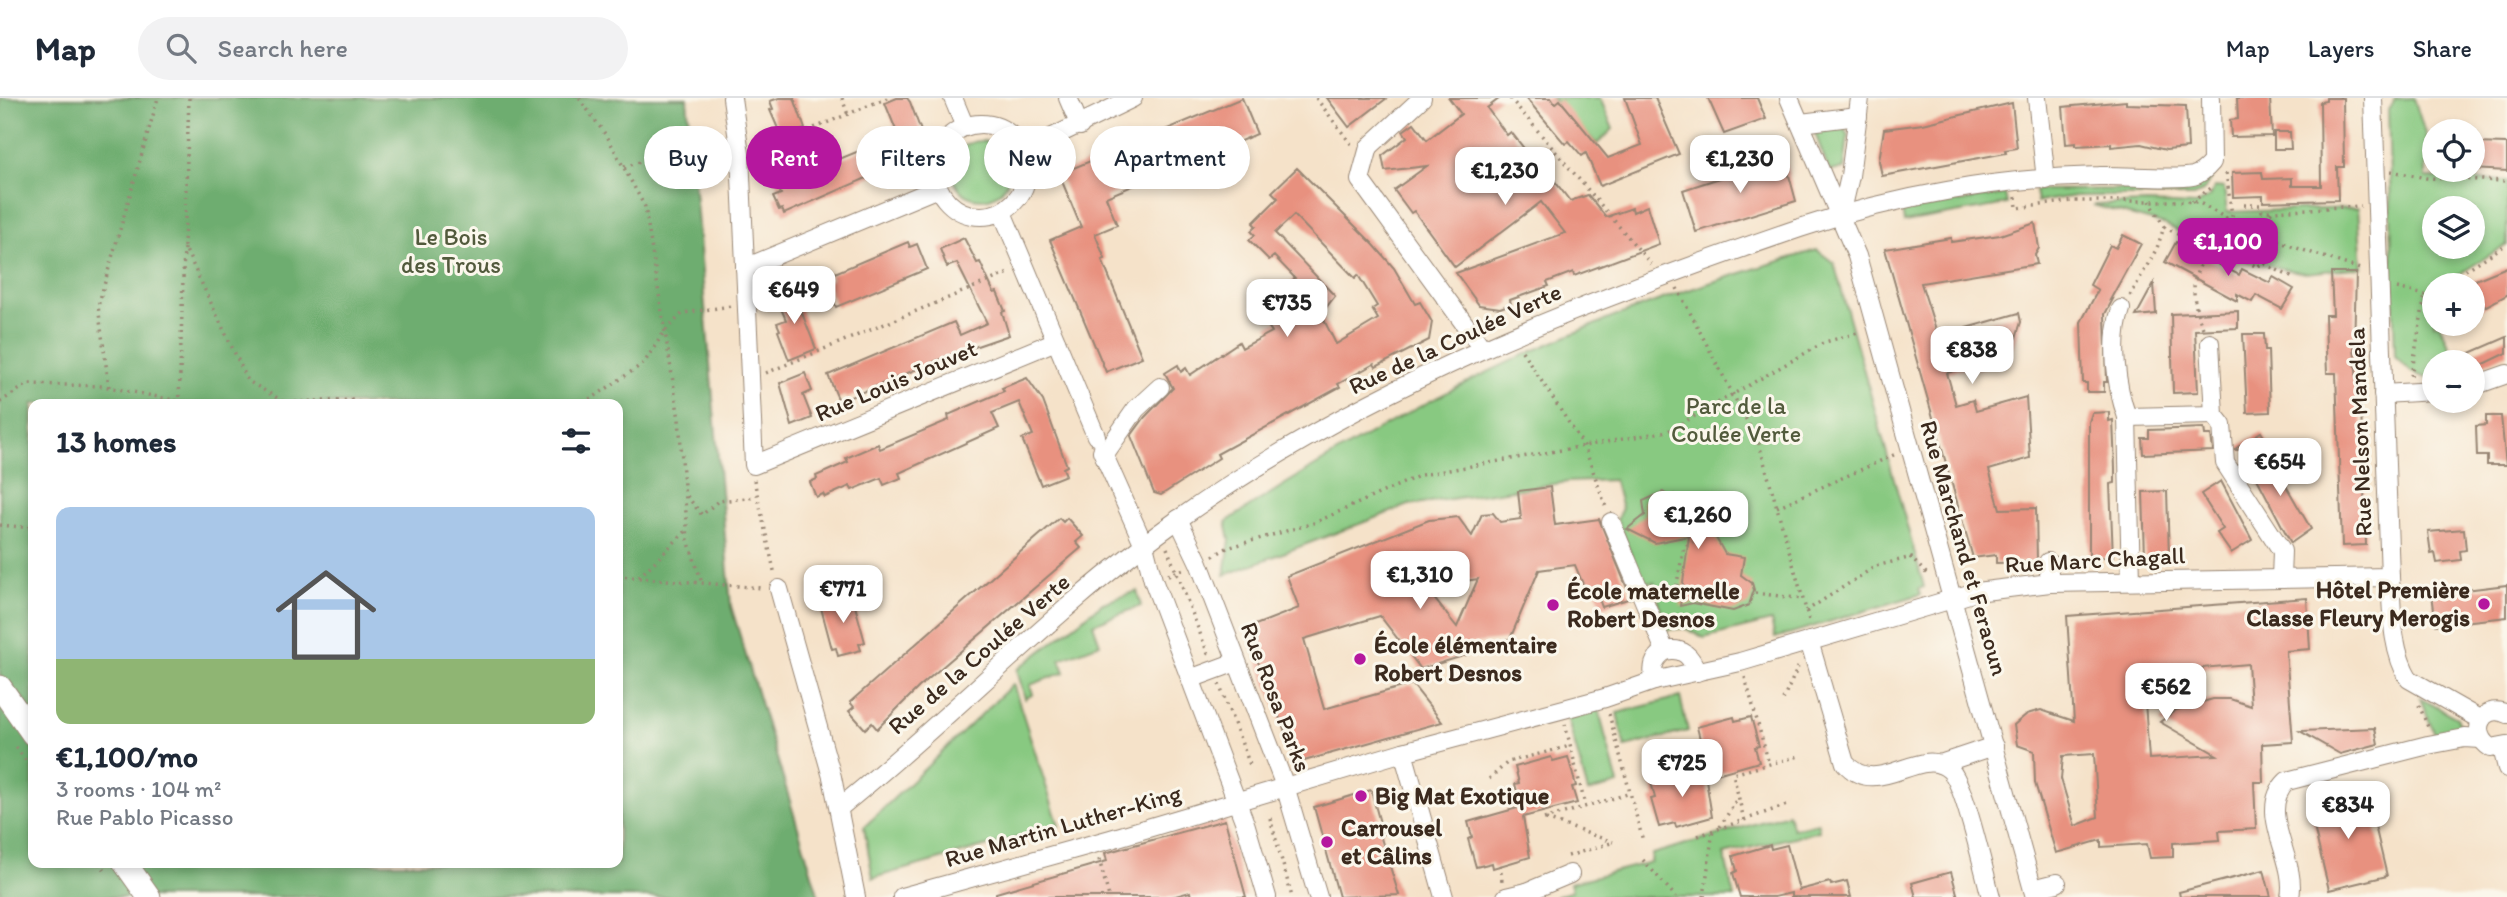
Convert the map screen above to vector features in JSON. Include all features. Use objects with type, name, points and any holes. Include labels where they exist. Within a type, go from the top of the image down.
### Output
[{"type":"main road","points":[[0,687],[28,727]]},
{"type":"main road","points":[[129,868],[149,897]]},
{"type":"street","points":[[732,98],[740,155],[754,465]]},
{"type":"street","points":[[953,98],[965,126]]},
{"type":"street","points":[[1068,98],[1080,126]]},
{"type":"street","points":[[1076,128],[1133,98]]},
{"type":"street","points":[[1422,98],[1369,147],[1360,180],[1482,348]]},
{"type":"street","name":"Rue Marchand et Feraoun","points":[[1789,98],[1857,256],[2034,893]]},
{"type":"street","points":[[2037,98],[2046,180]]},
{"type":"street","points":[[2208,166],[2211,98]]},
{"type":"street","name":"Rue Nelson Mandela","points":[[2373,98],[2390,577],[2400,659],[2409,679],[2481,720]]},
{"type":"street","points":[[1801,123],[1859,107],[1850,176],[1841,215]]},
{"type":"street","points":[[970,127],[994,126]]},
{"type":"street","name":"Rue de la Coulée Verte","points":[[839,808],[1050,621],[1178,519],[1308,437],[1482,348],[1661,276],[1841,215],[1954,190],[2013,182],[2088,176],[2193,176],[2208,166]]},
{"type":"street","points":[[745,268],[936,189]]},
{"type":"street","points":[[939,189],[946,201],[958,211],[980,216],[1002,212],[1024,189]]},
{"type":"street","points":[[1002,212],[1144,545],[1153,580],[1247,826],[1267,897]]},
{"type":"street","points":[[2121,309],[2116,326],[2119,397],[2127,418],[2131,581]]},
{"type":"street","name":"Rue Louis Jouvet","points":[[754,465],[1056,341]]},
{"type":"street","points":[[2210,342],[2214,415],[2222,425],[2225,463],[2282,551],[2281,578]]},
{"type":"street","points":[[2485,382],[2507,374]]},
{"type":"street","points":[[1101,447],[1160,387]]},
{"type":"street","points":[[2384,394],[2422,392]]},
{"type":"street","points":[[2127,418],[2214,415]]},
{"type":"street","name":"Rue Rosa Parks","points":[[1178,519],[1199,563],[1285,786],[1318,897]]},
{"type":"street","points":[[1611,522],[1665,650]]},
{"type":"street","points":[[2048,562],[2050,583]]},
{"type":"street","name":"Rue Marc Chagall","points":[[1561,708],[1605,698],[1654,681],[1740,662],[2003,587],[2050,583],[2390,577]]},
{"type":"street","points":[[779,589],[839,808],[856,897]]},
{"type":"street","points":[[1812,640],[1841,753],[1853,771],[1873,778],[1926,763],[1940,764],[1994,746]]},
{"type":"street","points":[[1654,681],[1652,668],[1658,656],[1665,650],[1675,649],[1685,653],[1697,672]]},
{"type":"street","points":[[1190,679],[1236,662]]},
{"type":"street","name":"Rue Martin Luther-King","points":[[902,897],[1561,708]]},
{"type":"street","points":[[2507,714],[2489,712],[2481,720],[2478,730],[2481,739],[2491,748],[2504,747],[2507,768]]},
{"type":"street","points":[[2290,897],[2291,880],[2276,847],[2274,800],[2287,781],[2428,745],[2465,738],[2481,739]]},
{"type":"street","points":[[1403,752],[1444,897]]},
{"type":"street","points":[[1940,764],[1951,771],[1958,782],[1991,897]]},
{"type":"street","points":[[1506,897],[1527,894],[1569,865]]},
{"type":"street","points":[[2034,893],[2057,883]]},
{"type":"path","points":[[109,387],[98,306],[158,98]]},
{"type":"path","points":[[178,399],[189,98]]},
{"type":"path","points":[[579,98],[608,138],[645,207],[679,419],[687,530],[702,583]]},
{"type":"path","points":[[842,98],[848,115]]},
{"type":"path","points":[[740,155],[762,151],[887,98]]},
{"type":"path","points":[[1317,98],[1364,163]]},
{"type":"path","points":[[1510,98],[1661,276]]},
{"type":"path","points":[[624,167],[737,132]]},
{"type":"path","points":[[2208,166],[2225,165],[2233,222]]},
{"type":"path","points":[[2374,167],[2426,178],[2507,181]]},
{"type":"path","points":[[2013,182],[2017,208],[2073,201],[2198,202],[2251,231],[2378,281],[2422,294]]},
{"type":"path","points":[[2149,200],[2164,227],[2230,261],[2244,260],[2257,267],[2263,263],[2295,279]]},
{"type":"path","points":[[2244,205],[2260,205],[2262,211],[2272,211],[2375,205]]},
{"type":"path","points":[[2210,342],[2195,309],[2192,285],[2198,268],[2220,244],[2251,231],[2262,224],[2272,211]]},
{"type":"path","points":[[2121,309],[2157,248],[2164,227]]},
{"type":"path","points":[[2461,273],[2507,244]]},
{"type":"path","points":[[184,246],[248,381],[279,399]]},
{"type":"path","points":[[750,376],[768,373],[1025,266]]},
{"type":"path","points":[[1680,295],[1759,444],[1803,599],[1812,640],[1783,700]]},
{"type":"path","points":[[589,399],[644,363],[664,332],[683,313],[747,304]]},
{"type":"path","points":[[2408,393],[2422,312]]},
{"type":"path","points":[[1153,580],[1199,563],[1227,548],[1314,523],[1421,475],[1668,431],[1830,341],[1858,333]]},
{"type":"path","points":[[1526,357],[1584,446],[1611,522]]},
{"type":"path","points":[[0,402],[28,384],[109,387],[161,399]]},
{"type":"path","points":[[1777,507],[1895,454],[1911,450]]},
{"type":"path","points":[[623,576],[779,589],[756,497],[754,465]]},
{"type":"path","points":[[686,494],[702,515],[718,501],[756,497]]},
{"type":"path","points":[[0,518],[1,525],[28,528]]},
{"type":"path","points":[[638,578],[687,530]]},
{"type":"path","points":[[1645,602],[1676,589],[1684,547],[1693,542]]},
{"type":"path","points":[[1806,611],[1875,566],[1916,556]]},
{"type":"path","points":[[1755,593],[1803,599]]},
{"type":"path","points":[[1740,662],[1769,764]]},
{"type":"path","points":[[2421,687],[2417,698],[2430,734],[2428,745]]},
{"type":"path","points":[[1605,698],[1643,841]]},
{"type":"path","points":[[1561,708],[1585,805]]},
{"type":"path","points":[[1489,779],[1508,762],[1570,746]]},
{"type":"path","points":[[1227,774],[1273,756]]},
{"type":"path","points":[[1744,820],[1733,774],[1799,756]]},
{"type":"path","points":[[1569,865],[1613,842],[1544,819],[1631,793]]},
{"type":"path","points":[[1719,828],[1739,796]]},
{"type":"path","points":[[1698,836],[1787,805]]},
{"type":"path","points":[[1247,826],[1293,811]]},
{"type":"path","points":[[1270,818],[1292,897]]},
{"type":"path","points":[[1704,897],[1713,830]]},
{"type":"path","points":[[1094,844],[1110,897]]},
{"type":"path","points":[[1643,860],[1676,897]]},
{"type":"green space","name":"Le Bois des Trous","points":[[0,98],[687,98],[689,126],[644,126],[644,189],[695,189],[731,606],[819,897],[0,897]]},
{"type":"green space","points":[[1551,98],[1600,98],[1613,129],[1597,144]]},
{"type":"green space","points":[[2414,98],[2422,124],[2422,182],[2507,181],[2507,244],[2485,258],[2485,196],[2422,196],[2422,259],[2483,259],[2461,273],[2422,273],[2422,336],[2445,336],[2452,350],[2422,350],[2422,376],[2411,372],[2395,356],[2388,110],[2395,99]]},
{"type":"green space","points":[[1842,124],[1848,135],[1844,169],[1829,171],[1815,133],[1817,129]]},
{"type":"green space","points":[[984,142],[984,189],[1002,189],[992,197],[981,199],[970,197],[960,189],[970,189],[970,143]]},
{"type":"green space","points":[[2210,180],[2203,192],[2194,196],[2075,196],[2037,202],[2035,190],[2187,189]]},
{"type":"green space","points":[[2215,187],[2224,188],[2227,212],[2358,208],[2362,267],[2305,273],[2230,258],[2166,225],[2093,205],[2196,205],[2209,197]]},
{"type":"green space","points":[[2005,194],[2007,204],[1904,222],[1902,211]]},
{"type":"green space","name":"Parc de la Coulée Verte","points":[[1817,250],[1834,263],[1924,587],[1919,589],[1921,594],[1775,638],[1771,621],[1704,638],[1685,628],[1666,630],[1654,582],[1642,583],[1617,519],[1622,508],[1614,480],[1568,482],[1409,505],[1225,575],[1230,540],[1226,522],[1382,427],[1491,370],[1603,321],[1699,286]]},
{"type":"green space","points":[[1137,591],[1141,606],[1093,624],[1100,644],[1060,659],[1065,672],[1030,685],[1033,694],[1025,699],[1017,670],[1103,603]]},
{"type":"green space","points":[[1013,684],[1059,826],[873,878],[864,827]]},
{"type":"green space","points":[[1680,697],[1688,731],[1625,747],[1617,713]]},
{"type":"green space","points":[[2420,698],[2457,718],[2460,725],[2456,730],[2435,735]]},
{"type":"green space","points":[[1598,708],[1618,784],[1588,792],[1567,717]]},
{"type":"green space","points":[[1788,814],[1793,829],[1818,823],[1819,831],[1724,854],[1734,897],[1555,897],[1572,891],[1570,883],[1651,862],[1652,854]]},
{"type":"building","points":[[794,98],[804,126],[777,126],[770,110],[773,109],[770,101]]},
{"type":"building","points":[[897,98],[907,98],[919,126],[894,126],[885,103]]},
{"type":"building","points":[[1242,98],[1257,134],[1250,137],[1250,126],[1175,126]]},
{"type":"building","points":[[1327,98],[1387,98],[1349,127]]},
{"type":"building","points":[[1449,98],[1500,98],[1487,108],[1507,135],[1511,132],[1534,161],[1537,158],[1570,201],[1588,195],[1606,217],[1632,208],[1633,212],[1647,206],[1659,244],[1574,276],[1573,272],[1547,282],[1549,286],[1510,300],[1511,304],[1500,308],[1479,305],[1456,273],[1565,233],[1541,202],[1455,267],[1414,211],[1411,213],[1394,190],[1427,166],[1385,171],[1382,156],[1407,137],[1403,131],[1414,123],[1427,140],[1461,114]]},
{"type":"building","points":[[1526,98],[1551,98],[1555,104],[1560,100],[1608,158],[1642,145],[1625,98],[1655,98],[1679,154],[1600,186],[1586,153],[1582,156],[1569,141],[1565,144]]},
{"type":"building","points":[[1708,98],[1757,98],[1766,119],[1724,134]]},
{"type":"building","points":[[2237,98],[2270,98],[2272,136],[2231,137],[2230,120],[2238,119]]},
{"type":"building","points":[[2326,98],[2343,98],[2344,167],[2337,167],[2338,200],[2263,202],[2263,196],[2233,197],[2232,173],[2262,172],[2263,179],[2292,178],[2292,186],[2321,186],[2320,102],[2326,101]]},
{"type":"building","points":[[2126,101],[2126,104],[2186,106],[2188,148],[2166,150],[2141,144],[2111,147],[2111,144],[2066,144],[2063,107]]},
{"type":"building","points":[[2012,103],[2017,148],[2005,150],[2006,153],[1882,176],[1879,161],[1884,129],[1923,124]]},
{"type":"building","points":[[2274,132],[2290,132],[2291,149],[2274,149]]},
{"type":"building","points":[[2485,143],[2507,144],[2507,171],[2485,170]]},
{"type":"building","points":[[856,152],[856,183],[842,189],[842,158]]},
{"type":"building","points":[[1784,157],[1796,201],[1696,232],[1683,190]]},
{"type":"building","points":[[1090,161],[1090,189],[1125,189],[1106,197],[1117,225],[1095,234],[1105,259],[1102,260],[1142,357],[1106,372],[1050,240],[1081,227],[1065,189],[1076,189],[1076,167]]},
{"type":"building","points":[[1297,168],[1394,268],[1415,304],[1420,302],[1432,322],[1429,340],[1376,367],[1374,364],[1338,384],[1340,387],[1217,454],[1219,458],[1161,495],[1154,493],[1131,436],[1173,388],[1165,373],[1178,365],[1181,372],[1186,368],[1190,375],[1239,342],[1242,348],[1272,332],[1268,326],[1302,307],[1296,297],[1301,293],[1291,282],[1295,278],[1274,256],[1269,260],[1249,240],[1255,235],[1251,231],[1256,226],[1253,223],[1278,198],[1272,192]],"holes":[[[1294,215],[1355,278],[1358,275],[1377,306],[1372,309],[1378,319],[1336,344],[1321,314],[1335,296],[1275,233]]]},
{"type":"building","points":[[779,189],[841,189],[784,214],[773,197],[781,194]]},
{"type":"building","points":[[2035,223],[2039,248],[2035,255],[2037,264],[1921,283],[1938,336],[2019,313],[2021,322],[2013,347],[2006,349],[2007,354],[1992,358],[1993,364],[1976,369],[1975,365],[1947,373],[1956,405],[1973,400],[1976,411],[2026,397],[2030,458],[1989,470],[2000,509],[2036,508],[2037,562],[1996,563],[1996,555],[1973,558],[1885,249],[1951,238],[1951,242],[2000,235]]},
{"type":"building","points":[[2123,235],[2141,244],[2105,314],[2107,382],[2104,382],[2104,392],[2087,392],[2087,383],[2083,383],[2081,322],[2098,290],[2090,285],[2110,245],[2116,248]]},
{"type":"building","points":[[964,238],[977,263],[980,262],[994,293],[997,292],[1005,311],[1002,312],[1009,335],[948,356],[846,399],[845,396],[838,399],[828,375],[954,322],[960,335],[987,323],[957,263],[947,267],[940,249]]},
{"type":"building","points":[[908,242],[910,247],[917,244],[927,269],[836,307],[826,282],[832,279],[830,275]]},
{"type":"building","points":[[2176,242],[2239,275],[2242,269],[2270,283],[2273,277],[2294,289],[2282,309],[2256,295],[2252,302],[2237,294],[2237,301],[2165,262]]},
{"type":"building","points":[[2507,267],[2507,295],[2485,307],[2485,276]]},
{"type":"building","points":[[2331,273],[2356,273],[2354,347],[2357,381],[2360,380],[2366,545],[2342,546],[2336,373],[2327,373],[2326,349],[2325,315],[2333,315]]},
{"type":"building","points":[[2154,283],[2156,314],[2136,316]]},
{"type":"building","points":[[797,288],[803,303],[802,313],[816,349],[789,360],[777,323],[786,320],[776,297]]},
{"type":"building","points":[[2238,311],[2238,328],[2195,330],[2198,392],[2173,393],[2171,314]]},
{"type":"building","points":[[2243,334],[2264,334],[2265,350],[2268,350],[2270,412],[2247,413]]},
{"type":"building","points":[[2507,337],[2507,353],[2485,364],[2485,350],[2477,350]]},
{"type":"building","points":[[805,373],[812,391],[803,395],[812,418],[792,426],[780,383]]},
{"type":"building","points":[[1027,378],[1043,401],[1067,466],[1063,468],[1066,475],[1041,485],[1022,439],[1033,435],[1019,402],[992,413],[999,428],[899,473],[901,478],[884,485],[881,478],[852,490],[850,486],[825,497],[823,494],[816,497],[810,482],[817,479],[816,476],[848,462],[846,458],[878,444],[880,449],[949,420],[948,415]]},
{"type":"building","points":[[2109,412],[2109,421],[2113,420],[2115,468],[2115,483],[2110,484],[2113,557],[2089,558],[2089,422],[2092,413]]},
{"type":"building","points":[[2486,416],[2501,416],[2506,465],[2487,465],[2487,456],[2477,456],[2476,426],[2486,425]]},
{"type":"building","points":[[2204,428],[2205,435],[2211,435],[2213,451],[2143,454],[2142,438],[2149,438],[2149,430]]},
{"type":"building","points":[[2261,432],[2271,448],[2235,450],[2235,449]]},
{"type":"building","points":[[2267,453],[2311,529],[2291,543],[2251,467],[2252,463]]},
{"type":"building","points":[[2221,481],[2252,540],[2231,553],[2217,533],[2223,529],[2201,494]]},
{"type":"building","points":[[1550,487],[1555,525],[1599,519],[1631,598],[1602,607],[1594,586],[1585,589],[1575,565],[1539,570],[1510,639],[1470,644],[1476,652],[1421,669],[1380,616],[1304,639],[1324,709],[1412,684],[1442,722],[1297,763],[1252,646],[1257,644],[1250,627],[1299,608],[1287,576],[1429,520],[1458,517],[1472,536],[1482,514],[1493,513],[1500,522],[1521,519],[1518,491]],"holes":[[[1478,579],[1457,627],[1425,587]]]},
{"type":"building","points":[[2167,491],[2169,556],[2145,557],[2143,492]]},
{"type":"building","points":[[1663,492],[1670,497],[1674,494],[1691,507],[1697,499],[1726,504],[1724,521],[1705,518],[1725,554],[1744,557],[1741,575],[1752,583],[1754,590],[1749,605],[1733,611],[1693,603],[1680,606],[1689,536],[1655,543],[1627,529],[1645,515],[1643,501]]},
{"type":"building","points":[[1059,518],[1063,522],[1067,518],[1083,536],[1076,542],[1081,548],[919,687],[877,729],[872,723],[865,729],[849,711],[854,707],[850,702]]},
{"type":"building","points":[[2464,529],[2466,550],[2460,551],[2461,560],[2437,563],[2435,553],[2431,554],[2428,532]]},
{"type":"building","points":[[2507,585],[2507,617],[2436,625],[2432,594]]},
{"type":"building","points":[[852,595],[865,642],[859,644],[861,650],[838,656],[836,648],[832,649],[820,604]]},
{"type":"building","points":[[2307,598],[2310,649],[2286,651],[2293,742],[2262,744],[2263,782],[2254,782],[2256,829],[2219,831],[2220,840],[2173,843],[2173,857],[2150,858],[2147,844],[2101,847],[2101,840],[2056,853],[2035,783],[2034,751],[2017,745],[2014,725],[2027,714],[2041,710],[2074,721],[2067,616]],"holes":[[[2248,664],[2251,706],[2230,699],[2213,699],[2176,710],[2160,722],[2217,755],[2149,759],[2143,673]],[[2094,754],[2098,817],[2075,826],[2061,779],[2063,756]]]},
{"type":"building","points":[[1734,717],[1735,721],[1751,717],[1759,746],[1755,747],[1759,762],[1706,777],[1697,727]]},
{"type":"building","points":[[2375,728],[2378,744],[2340,754],[2300,731]]},
{"type":"building","points":[[1551,757],[1553,761],[1568,757],[1576,786],[1572,787],[1577,803],[1523,817],[1530,857],[1493,868],[1492,863],[1476,867],[1468,839],[1472,837],[1468,822],[1521,807],[1515,784],[1519,783],[1515,767]]},
{"type":"building","points":[[1704,767],[1712,817],[1676,827],[1675,823],[1659,827],[1651,799],[1655,798],[1651,782]]},
{"type":"building","points":[[1371,790],[1383,834],[1380,835],[1399,895],[1339,897],[1314,807]]},
{"type":"building","points":[[2367,792],[2387,876],[2329,890],[2309,806]]},
{"type":"building","points":[[1225,820],[1246,897],[1191,897],[1190,892],[1172,897],[996,897],[996,893],[1107,861],[1105,853]]},
{"type":"building","points":[[1770,845],[1771,849],[1787,845],[1799,890],[1830,882],[1831,885],[1847,881],[1851,897],[1791,897],[1791,893],[1774,897],[1740,897],[1733,873],[1737,871],[1733,856]]},
{"type":"building","points":[[2264,870],[2271,897],[2180,897],[2179,892]]},
{"type":"building","points":[[1951,872],[1958,897],[1916,897],[1912,883]]},
{"type":"place","name":"Hôtel Première Classe Fleury Merogis","points":[[2484,604]]},
{"type":"place","name":"École maternelle Robert Desnos","points":[[1553,605]]},
{"type":"place","name":"École élémentaire Robert Desnos","points":[[1360,659]]},
{"type":"place","name":"Big Mat Exotique","points":[[1361,796]]},
{"type":"place","name":"Carrousel et Câlins","points":[[1327,842]]}]
